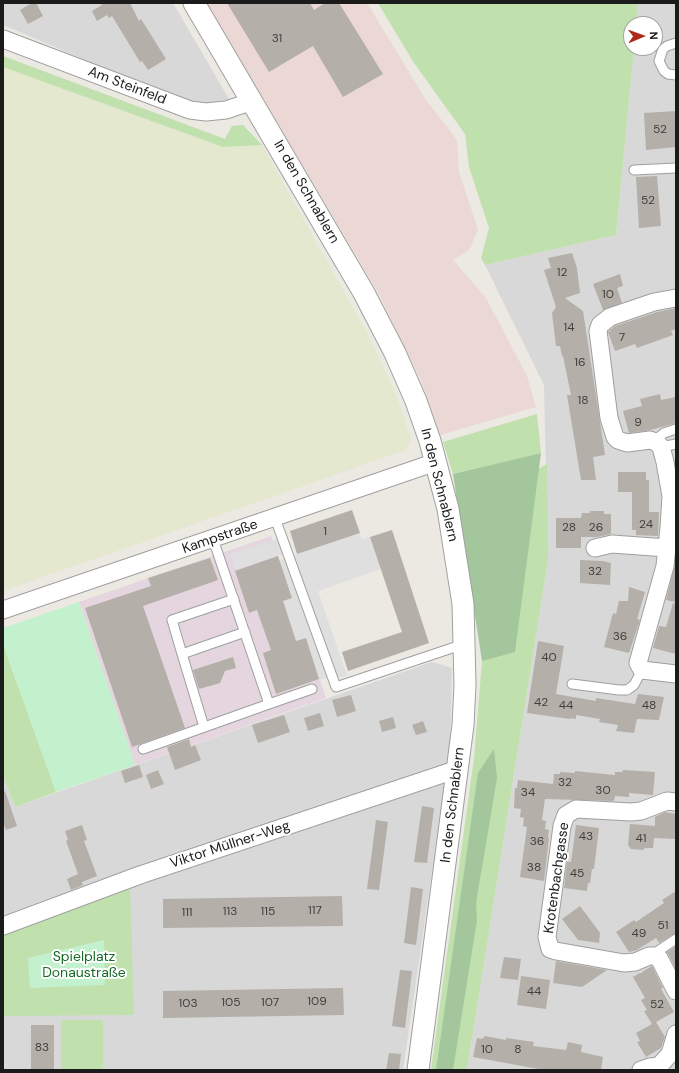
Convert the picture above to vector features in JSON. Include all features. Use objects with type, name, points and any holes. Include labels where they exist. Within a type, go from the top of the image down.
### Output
[{"type":"street","name":"In den Schnablern","points":[[194,3],[253,101],[364,293],[391,346],[416,401],[436,462],[448,509],[463,604],[464,692],[458,769],[418,1070]]},
{"type":"street","name":"Am Steinfeld","points":[[3,39],[190,110],[206,112],[226,110],[253,101]]},
{"type":"street","points":[[676,298],[654,302],[610,317],[600,326],[598,331],[609,418],[615,437],[618,440],[627,443],[664,444],[671,496],[665,566],[638,663],[642,670],[676,674]]},
{"type":"street","name":"Kampstraße","points":[[3,610],[436,462]]},
{"type":"street","points":[[595,548],[612,544],[667,548]]},
{"type":"street","name":"Viktor Müllner-Weg","points":[[3,926],[140,875],[458,769]]},
{"type":"street","name":"Krotenbachgasse","points":[[652,955],[635,962],[624,963],[550,949],[547,937],[562,826],[566,815],[576,809],[631,812],[641,811],[667,801],[676,802]]},
{"type":"street","points":[[652,955],[658,958],[676,991]]},
{"type":"street","points":[[641,1070],[650,1067],[660,1068],[670,1054],[676,1034]]},
{"type":"lane","points":[[676,43],[663,49],[659,61],[664,71],[668,74],[676,76]]},
{"type":"lane","points":[[634,170],[676,168]]},
{"type":"lane","points":[[664,444],[664,433],[676,429]]},
{"type":"lane","points":[[275,518],[336,687],[464,644]]},
{"type":"lane","points":[[213,539],[269,704]]},
{"type":"lane","points":[[204,727],[172,620],[234,600]]},
{"type":"lane","points":[[182,654],[245,632]]},
{"type":"lane","points":[[572,684],[627,690],[634,685],[642,670]]},
{"type":"lane","points":[[143,749],[312,688]]},
{"type":"lane","name":"Krotenbachgasse","points":[[652,955],[676,939]]},
{"type":"shaded area","points":[[3,3],[173,3],[232,104],[191,105],[3,25]]},
{"type":"shaded area","points":[[207,3],[367,3],[426,100],[457,140],[459,172],[478,230],[469,250],[453,260],[486,298],[527,376],[536,407],[440,435],[421,381],[380,296]]},
{"type":"shaded area","points":[[638,3],[676,3],[676,1070],[467,1070],[548,560],[544,385],[485,265],[616,235],[633,56],[663,56],[663,16],[637,16]]},
{"type":"shaded area","points":[[360,533],[362,539],[370,537],[381,569],[318,591],[347,676],[319,679],[306,639],[296,641],[283,601],[292,598],[279,560]]},
{"type":"shaded area","points":[[271,536],[326,698],[135,765],[79,602]]},
{"type":"shaded area","points":[[281,538],[287,553],[235,570],[230,554]]},
{"type":"shaded area","points":[[432,662],[452,668],[450,749],[403,1070],[3,1070],[3,775],[15,807]]},
{"type":"green space","points":[[378,3],[638,3],[637,16],[623,16],[623,56],[633,56],[616,235],[485,265],[481,258],[489,228],[469,167],[465,134],[414,63]]},
{"type":"green space","points":[[3,56],[225,139],[232,126],[243,125],[262,145],[223,147],[3,67]]},
{"type":"green space","points":[[3,67],[223,147],[262,145],[371,340],[397,397],[411,439],[406,450],[3,591]]},
{"type":"green space","points":[[537,414],[541,453],[453,474],[443,442]]},
{"type":"green space","points":[[541,453],[515,652],[482,661],[453,474]]},
{"type":"green space","points":[[547,464],[548,560],[467,1070],[431,1070],[474,758],[482,661],[503,488]]},
{"type":"green space","points":[[79,602],[135,765],[56,792],[3,644],[3,628]]},
{"type":"green space","points":[[3,644],[56,792],[15,807],[3,775]]},
{"type":"green space","points":[[494,749],[497,778],[476,903],[477,920],[453,1070],[436,1070],[478,773]]},
{"type":"green space","points":[[130,885],[134,1015],[3,1016],[3,932]]},
{"type":"green space","name":"Spielplatz Donaustraße","points":[[104,940],[105,985],[30,988],[28,958]]},
{"type":"green space","points":[[61,1020],[103,1020],[103,1070],[61,1070]]},
{"type":"building","points":[[32,3],[36,3],[43,16],[28,24],[20,10]]},
{"type":"building","points":[[100,3],[130,3],[139,21],[141,19],[166,59],[148,70],[142,61],[140,62],[112,16],[109,18],[107,15],[97,21],[92,11],[102,5]]},
{"type":"building","points":[[227,3],[310,3],[314,10],[325,3],[339,3],[383,74],[343,97],[313,46],[269,72]]},
{"type":"building","points":[[676,111],[676,147],[646,150],[644,113]]},
{"type":"building","points":[[657,176],[661,226],[639,228],[636,177]]},
{"type":"building","points":[[572,253],[577,268],[580,293],[565,298],[583,311],[605,455],[593,457],[596,480],[581,480],[567,395],[571,395],[560,346],[556,346],[552,313],[556,307],[544,270],[551,268],[548,258]]},
{"type":"building","points":[[620,274],[623,286],[617,288],[622,303],[603,310],[593,284]]},
{"type":"building","points":[[676,308],[676,329],[671,331],[673,335],[637,348],[635,344],[615,351],[608,332],[615,326],[657,312]]},
{"type":"building","points":[[660,394],[661,400],[676,397],[676,423],[651,430],[629,433],[623,411],[642,406],[640,399]]},
{"type":"building","points":[[618,472],[646,472],[646,480],[649,480],[649,512],[659,512],[658,536],[636,535],[636,530],[632,530],[632,492],[618,492]]},
{"type":"building","points":[[352,510],[360,533],[297,554],[290,531]]},
{"type":"building","points":[[590,511],[604,511],[604,514],[611,514],[611,534],[597,537],[581,537],[581,548],[556,548],[556,518],[581,518],[582,513],[590,513]]},
{"type":"building","points":[[392,530],[429,643],[348,671],[342,652],[402,632],[370,537]]},
{"type":"building","points":[[278,556],[292,598],[283,601],[296,641],[306,638],[319,679],[276,694],[263,653],[271,650],[257,610],[249,613],[235,571]]},
{"type":"building","points":[[210,558],[218,580],[143,606],[185,728],[132,747],[85,608],[151,586],[148,578]]},
{"type":"building","points":[[580,560],[603,561],[611,563],[610,585],[580,583]]},
{"type":"building","points":[[676,564],[676,602],[666,600]]},
{"type":"building","points":[[629,587],[645,592],[637,619],[640,620],[629,653],[604,647],[613,613],[616,614],[619,601],[628,601]]},
{"type":"building","points":[[673,603],[676,604],[676,654],[653,648],[659,626],[666,627]]},
{"type":"building","points":[[538,641],[564,646],[556,694],[596,701],[596,698],[635,704],[638,694],[664,697],[659,720],[637,719],[634,733],[616,731],[618,725],[599,722],[600,719],[576,715],[576,719],[570,719],[527,713]]},
{"type":"building","points":[[233,657],[236,668],[225,671],[220,683],[199,689],[193,670]]},
{"type":"building","points":[[351,695],[356,711],[337,717],[332,700]]},
{"type":"building","points":[[320,713],[324,726],[308,731],[304,718]]},
{"type":"building","points":[[284,715],[290,732],[258,743],[252,725]]},
{"type":"building","points":[[393,717],[396,728],[382,732],[379,721]]},
{"type":"building","points":[[423,721],[427,732],[416,735],[412,725]]},
{"type":"building","points":[[189,739],[191,747],[195,745],[201,760],[175,770],[167,747]]},
{"type":"building","points":[[139,765],[143,777],[125,783],[121,771]]},
{"type":"building","points":[[158,770],[164,784],[151,789],[146,775]]},
{"type":"building","points":[[623,770],[655,772],[653,795],[629,793],[629,797],[615,796],[614,801],[545,799],[542,820],[546,821],[545,829],[549,830],[549,838],[544,881],[520,877],[527,827],[523,826],[524,818],[520,817],[521,809],[514,808],[515,788],[517,788],[518,780],[553,784],[554,774],[560,774],[560,772],[575,773],[575,771],[615,775],[615,772],[622,772]]},
{"type":"building","points":[[5,791],[17,826],[6,830],[3,822],[3,792]]},
{"type":"building","points":[[422,806],[434,808],[427,863],[414,862]]},
{"type":"building","points":[[665,812],[676,814],[676,839],[654,838],[653,848],[645,848],[643,850],[631,849],[628,845],[630,824],[655,826],[655,817]]},
{"type":"building","points":[[376,820],[388,822],[379,890],[367,889]]},
{"type":"building","points":[[82,825],[87,840],[84,841],[97,876],[82,882],[83,885],[71,890],[67,879],[78,874],[66,841],[68,840],[65,831]]},
{"type":"building","points":[[576,825],[599,828],[594,869],[592,869],[587,891],[564,888],[567,862],[571,862]]},
{"type":"building","points":[[411,887],[423,889],[416,945],[404,943]]},
{"type":"building","points":[[676,891],[676,933],[659,943],[656,938],[637,950],[629,952],[616,932],[634,920],[636,922],[664,903],[662,900]]},
{"type":"building","points":[[342,896],[343,926],[163,928],[163,899]]},
{"type":"building","points":[[580,906],[600,933],[599,943],[578,940],[562,919]]},
{"type":"building","points":[[676,946],[676,969],[667,952]]},
{"type":"building","points":[[504,957],[521,959],[518,980],[500,978]]},
{"type":"building","points":[[556,961],[607,970],[582,987],[553,983]]},
{"type":"building","points":[[652,966],[663,988],[661,989],[674,1012],[656,1022],[665,1037],[661,1048],[646,1057],[637,1042],[640,1041],[636,1033],[652,1024],[644,1011],[647,1010],[641,1000],[645,998],[633,977],[643,973],[642,972]]},
{"type":"building","points":[[400,970],[412,971],[405,1028],[392,1026]]},
{"type":"building","points":[[521,976],[550,980],[546,1009],[517,1005]]},
{"type":"building","points":[[343,988],[344,1015],[163,1018],[163,991]]},
{"type":"building","points":[[31,1025],[54,1025],[54,1070],[31,1070]]},
{"type":"building","points":[[485,1036],[506,1040],[506,1038],[534,1042],[533,1046],[566,1050],[568,1042],[582,1045],[581,1052],[603,1057],[601,1070],[544,1070],[473,1057],[477,1038],[482,1039]]},
{"type":"building","points":[[389,1053],[401,1054],[399,1070],[386,1070]]}]
